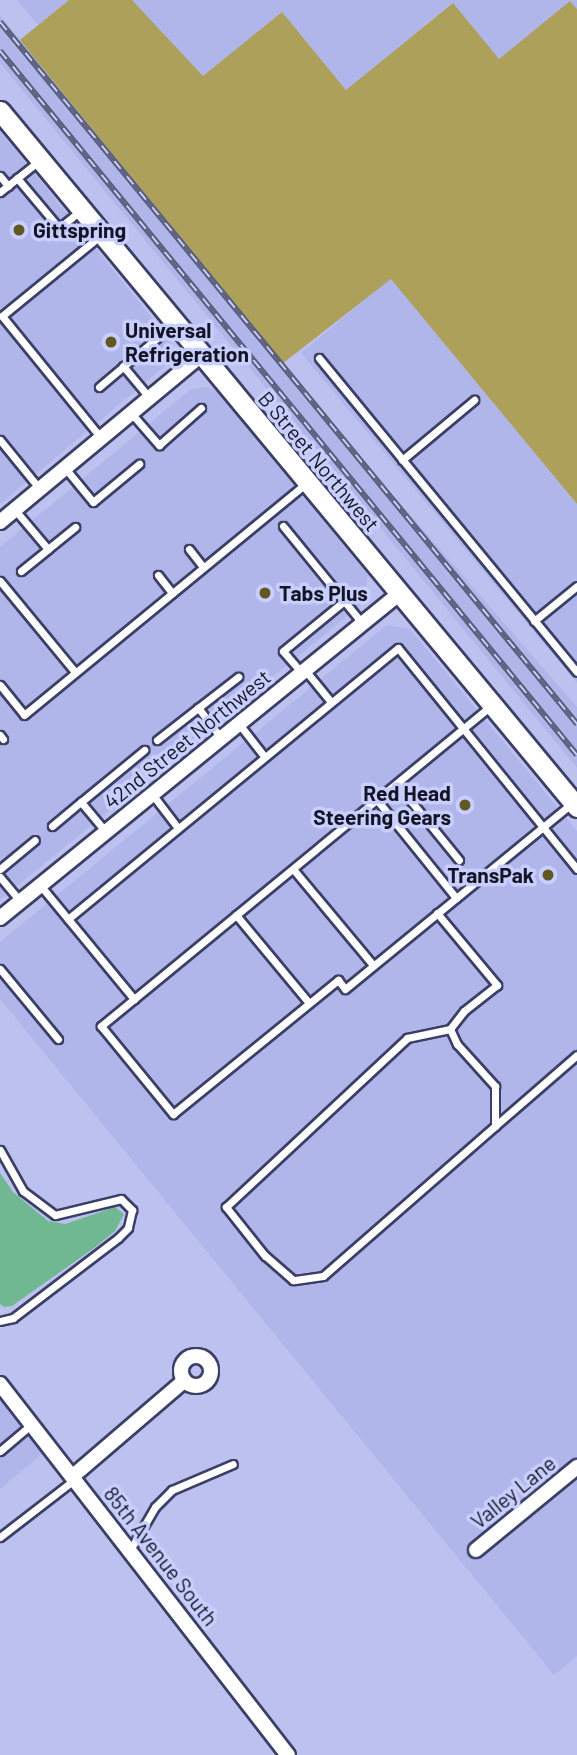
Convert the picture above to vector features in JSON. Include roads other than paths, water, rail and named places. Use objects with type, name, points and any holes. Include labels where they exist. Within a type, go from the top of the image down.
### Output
[{"type":"street","name":"B Street Northwest","points":[[0,111],[575,805]]},
{"type":"street","points":[[0,522],[201,355]]},
{"type":"street","name":"42nd Street Northwest","points":[[0,918],[400,593]]},
{"type":"street","points":[[74,1477],[184,1381]]},
{"type":"street","name":"85th Avenue South","points":[[0,1384],[288,1755]]},
{"type":"street","name":"Valley Lane","points":[[476,1550],[577,1467]]},
{"type":"lane","points":[[0,192],[40,160]]},
{"type":"lane","points":[[0,176],[8,186]]},
{"type":"lane","points":[[17,178],[59,228],[81,210]]},
{"type":"lane","points":[[101,438],[2,316],[102,235]]},
{"type":"lane","points":[[99,387],[156,339]]},
{"type":"lane","points":[[319,358],[577,672]]},
{"type":"lane","points":[[123,366],[149,398]]},
{"type":"lane","points":[[402,460],[474,400]]},
{"type":"lane","points":[[131,413],[159,445],[201,408]]},
{"type":"lane","points":[[0,440],[40,489]]},
{"type":"lane","points":[[65,468],[93,502],[139,464]]},
{"type":"lane","points":[[0,685],[24,715],[307,482]]},
{"type":"lane","points":[[15,510],[48,550]]},
{"type":"lane","points":[[283,526],[363,624]]},
{"type":"lane","points":[[21,571],[75,527]]},
{"type":"lane","points":[[189,549],[203,567]]},
{"type":"lane","points":[[158,575],[172,593]]},
{"type":"lane","points":[[0,581],[75,672]]},
{"type":"lane","points":[[534,621],[577,586]]},
{"type":"lane","points":[[331,702],[284,651],[344,601]]},
{"type":"lane","points":[[68,919],[398,648],[577,869]]},
{"type":"lane","points":[[157,740],[238,677]]},
{"type":"lane","points":[[494,705],[101,1026],[173,1114],[338,979],[345,989],[542,827],[575,805]]},
{"type":"lane","points":[[198,708],[221,738]]},
{"type":"lane","points":[[239,724],[264,756]]},
{"type":"lane","points":[[52,826],[144,750]]},
{"type":"lane","points":[[397,784],[459,860]]},
{"type":"lane","points":[[152,794],[178,828]]},
{"type":"lane","points":[[377,800],[456,898]]},
{"type":"lane","points":[[81,802],[106,832]]},
{"type":"lane","points":[[0,869],[35,840]]},
{"type":"lane","points":[[293,869],[373,965]]},
{"type":"lane","points":[[0,877],[20,901]]},
{"type":"lane","points":[[40,885],[134,999]]},
{"type":"lane","points":[[437,913],[497,985],[464,1011],[450,1029],[407,1038],[226,1207],[265,1256],[293,1280],[323,1276],[577,1055]]},
{"type":"lane","points":[[236,915],[309,1003]]},
{"type":"lane","points":[[0,969],[58,1039]]},
{"type":"lane","points":[[450,1029],[457,1044],[495,1086],[495,1126]]},
{"type":"lane","points":[[0,1150],[23,1191],[55,1215],[121,1199],[132,1210],[132,1219],[118,1238],[13,1318],[0,1321]]},
{"type":"lane","points":[[0,1451],[32,1424]]},
{"type":"lane","points":[[130,1550],[164,1496],[191,1478],[233,1464]]},
{"type":"lane","points":[[0,1537],[74,1477]]},
{"type":"railway","points":[[0,22],[577,724]]},
{"type":"railway","points":[[0,51],[577,755]]},
{"type":"place","name":"Gittspring","points":[[19,230]]},
{"type":"place","name":"Universal Refrigeration","points":[[111,342]]},
{"type":"place","name":"Tabs Plus","points":[[265,593]]},
{"type":"place","name":"Red Head Steering Gears","points":[[465,805]]},
{"type":"place","name":"TransPak","points":[[548,875]]}]
